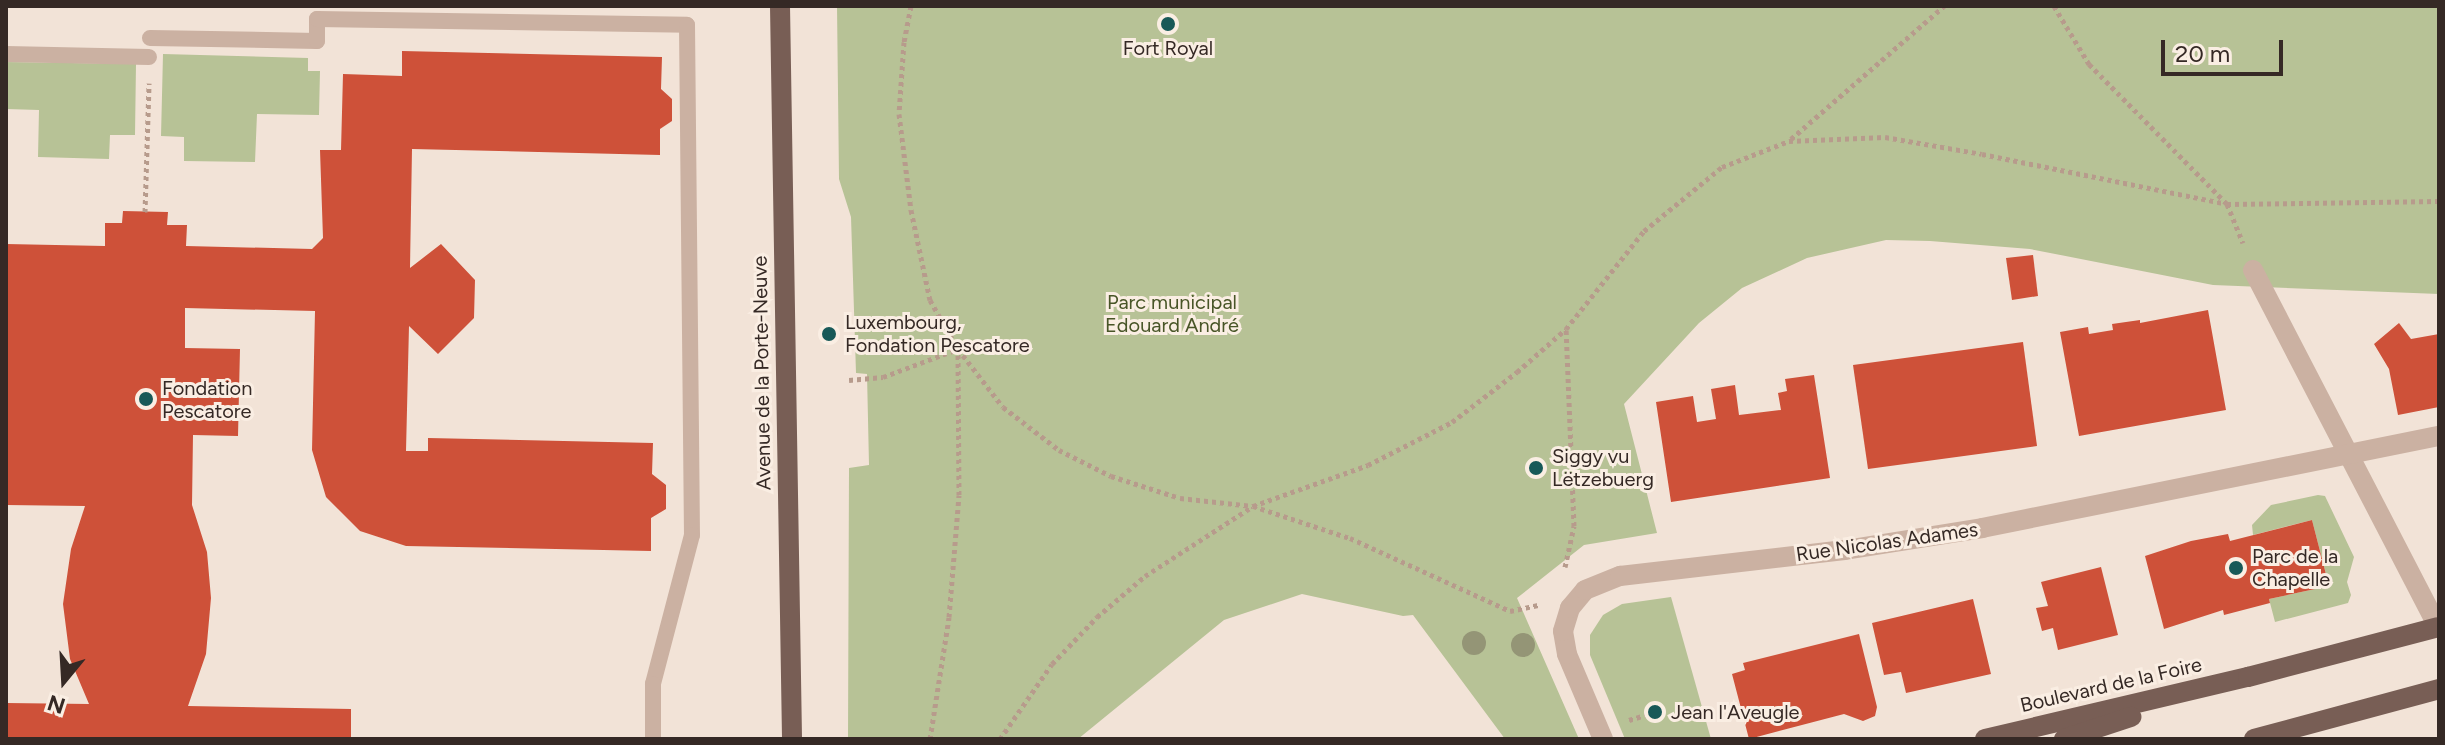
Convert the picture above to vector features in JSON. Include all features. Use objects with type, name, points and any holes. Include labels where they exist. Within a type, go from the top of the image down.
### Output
[{"type":"main road","name":"Avenue de la Porte-Neuve","points":[[780,6],[792,739]]},
{"type":"main road","name":"Boulevard de la Foire","points":[[1985,739],[2248,677],[2438,627]]},
{"type":"main road","name":"Boulevard de la Foire","points":[[2064,739],[2248,677]]},
{"type":"main road","points":[[2254,739],[2439,689]]},
{"type":"street","points":[[2253,270],[2438,627]]},
{"type":"street","name":"Rue Nicolas Adames","points":[[1564,605],[1585,590],[1620,576],[1845,550],[1967,530],[2439,436]]},
{"type":"street","points":[[1564,605],[1563,631],[1567,654],[1603,739]]},
{"type":"lane","points":[[150,38],[317,41],[317,19],[687,25],[692,535],[653,684],[653,739]]},
{"type":"lane","points":[[6,54],[149,57]]},
{"type":"path","points":[[911,6],[899,114],[911,210],[930,300],[958,349],[1003,407],[1059,450],[1111,476],[1180,498],[1253,506],[1350,538],[1510,611],[1564,605],[1574,526],[1566,329]]},
{"type":"path","points":[[1789,141],[1944,6]]},
{"type":"path","points":[[2054,6],[2089,64],[2227,204],[2253,270]]},
{"type":"path","points":[[145,212],[149,57]]},
{"type":"path","points":[[1000,739],[1052,664],[1097,617],[1145,576],[1253,506],[1368,465],[1452,422],[1566,329],[1644,231],[1722,167],[1789,141],[1885,137],[2227,204],[2439,201]]},
{"type":"path","points":[[849,380],[883,377],[958,349]]},
{"type":"path","points":[[930,739],[949,617],[959,495],[958,349]]},
{"type":"green space","name":"Parc municipal Edouard André","points":[[837,6],[2439,6],[2439,294],[2213,285],[2030,249],[1930,241],[1886,240],[1807,258],[1742,288],[1699,323],[1624,404],[1657,533],[1584,545],[1517,598],[1579,739],[1505,739],[1413,615],[1403,616],[1302,594],[1224,620],[1078,739],[848,739],[849,468],[869,465],[867,374],[856,373],[851,217],[839,179]]},
{"type":"green space","points":[[163,54],[308,58],[308,71],[320,71],[319,115],[257,114],[255,162],[184,161],[184,137],[161,136]]},
{"type":"green space","points":[[6,62],[136,64],[135,135],[110,135],[109,159],[38,157],[39,110],[6,109]]},
{"type":"green space","points":[[2325,496],[2354,557],[2347,582],[2351,595],[2348,603],[2275,622],[2269,599],[2329,586],[2312,520],[2253,535],[2252,525],[2271,505]]},
{"type":"green space","points":[[1671,597],[1711,739],[1625,739],[1590,655],[1590,635],[1603,615],[1622,604]]},
{"type":"building","name":"Fondation Pescatore","points":[[402,51],[662,57],[661,89],[672,99],[672,121],[660,129],[660,155],[412,149],[410,268],[441,244],[475,280],[474,318],[438,354],[409,326],[406,451],[428,451],[428,438],[653,443],[652,474],[666,485],[666,509],[651,518],[651,551],[406,546],[360,531],[326,497],[312,450],[315,311],[185,308],[185,348],[240,349],[238,436],[193,435],[192,505],[207,552],[211,598],[206,654],[188,706],[351,709],[351,739],[6,739],[6,703],[89,704],[70,659],[63,604],[71,549],[85,506],[6,505],[6,244],[105,246],[105,223],[122,223],[123,211],[168,212],[167,225],[187,225],[186,246],[312,249],[323,238],[320,150],[341,150],[343,74],[402,76]]},
{"type":"building","points":[[2033,255],[2038,296],[2012,300],[2006,258]]},
{"type":"building","points":[[2208,310],[2226,410],[2079,436],[2060,332],[2088,327],[2089,334],[2113,330],[2112,324],[2140,320],[2140,323]]},
{"type":"building","points":[[2399,323],[2411,339],[2439,334],[2439,407],[2398,415],[2389,369],[2374,344]]},
{"type":"building","points":[[2023,342],[2037,446],[1868,469],[1853,365]]},
{"type":"building","points":[[1814,375],[1830,478],[1671,502],[1656,402],[1693,396],[1697,422],[1716,419],[1711,389],[1735,385],[1739,415],[1781,410],[1778,393],[1787,391],[1785,379]]},
{"type":"building","name":"Parc de la Chapelle","points":[[2312,520],[2329,586],[2269,599],[2270,603],[2224,615],[2223,610],[2164,629],[2145,556],[2191,541],[2228,534],[2230,541]]},
{"type":"building","points":[[2101,567],[2118,635],[2058,650],[2053,628],[2042,631],[2036,608],[2048,606],[2041,582]]},
{"type":"building","points":[[1973,599],[1991,674],[1906,693],[1901,672],[1884,675],[1872,623]]},
{"type":"building","points":[[1859,634],[1877,707],[1875,716],[1863,721],[1844,714],[1749,739],[1732,674],[1745,670],[1743,663]]},
{"type":"place","name":"Fort Royal","points":[[1168,24]]},
{"type":"place","name":"Luxembourg, Fondation Pescatore","points":[[829,334]]},
{"type":"place","name":"Fondation Pescatore","points":[[146,399]]},
{"type":"place","name":"Siggy vu Lëtzebuerg","points":[[1536,468]]},
{"type":"place","name":"Parc de la Chapelle","points":[[2236,568]]},
{"type":"place","name":"Jean l'Aveugle","points":[[1655,712]]}]
